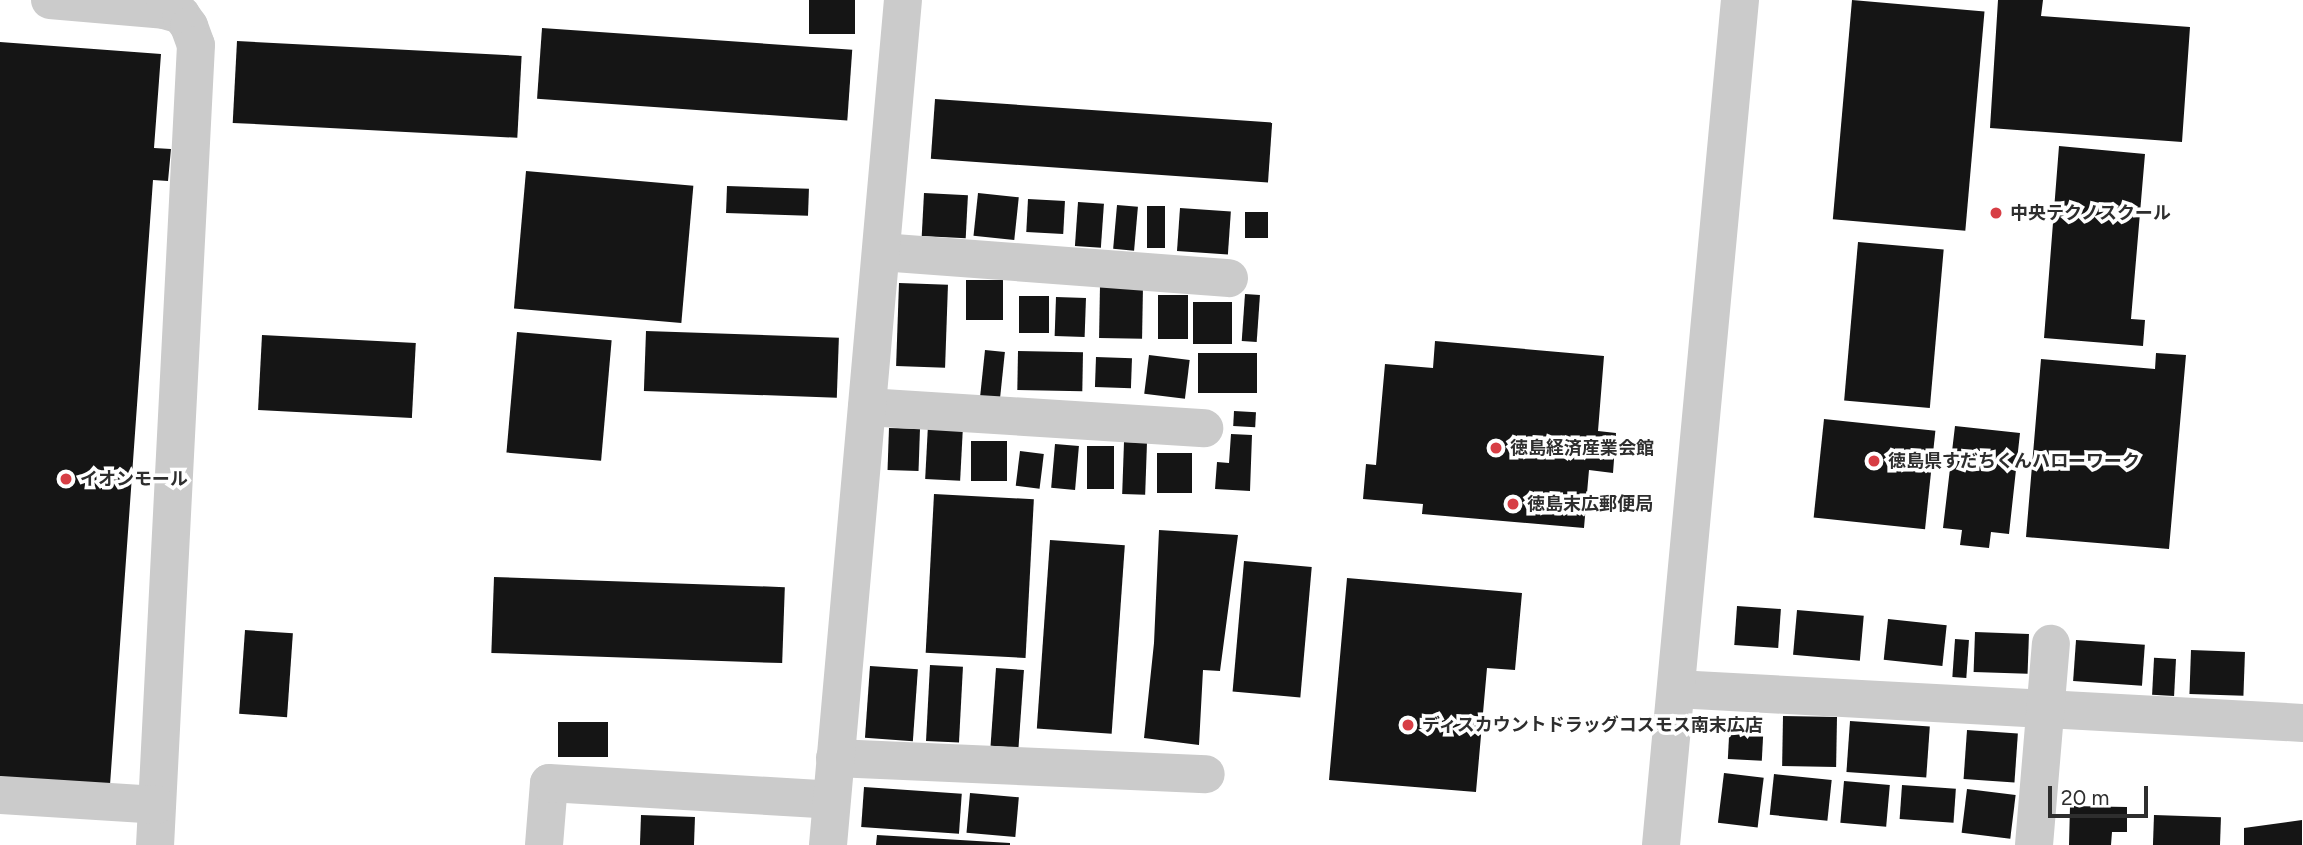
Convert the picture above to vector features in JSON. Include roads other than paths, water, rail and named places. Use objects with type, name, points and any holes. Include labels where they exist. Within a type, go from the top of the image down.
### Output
[{"type":"street","points":[[50,0],[164,10],[181,15],[190,26],[196,45],[155,845]]},
{"type":"street","points":[[828,845],[903,0]]},
{"type":"street","points":[[1667,844],[1676,689],[1740,0]]},
{"type":"street","points":[[881,252],[1229,278]]},
{"type":"street","points":[[867,407],[1204,428]]},
{"type":"street","points":[[2034,845],[2051,644]]},
{"type":"street","points":[[1676,689],[2303,723]]},
{"type":"street","points":[[835,758],[1206,774]]},
{"type":"street","points":[[544,845],[549,783],[831,800]]},
{"type":"street","points":[[0,795],[157,805]]},
{"type":"place","name":"中央テクノスクール","points":[[1996,213]]},
{"type":"place","name":"徳島経済産業会館","points":[[1496,448]]},
{"type":"place","name":"徳島県すだちくんハローワーク","points":[[1874,461]]},
{"type":"place","name":"イオンモール","points":[[66,479]]},
{"type":"place","name":"徳島末広郵便局","points":[[1513,504]]},
{"type":"place","name":"ディスカウントドラッグコスモス南末広店","points":[[1408,725]]}]
